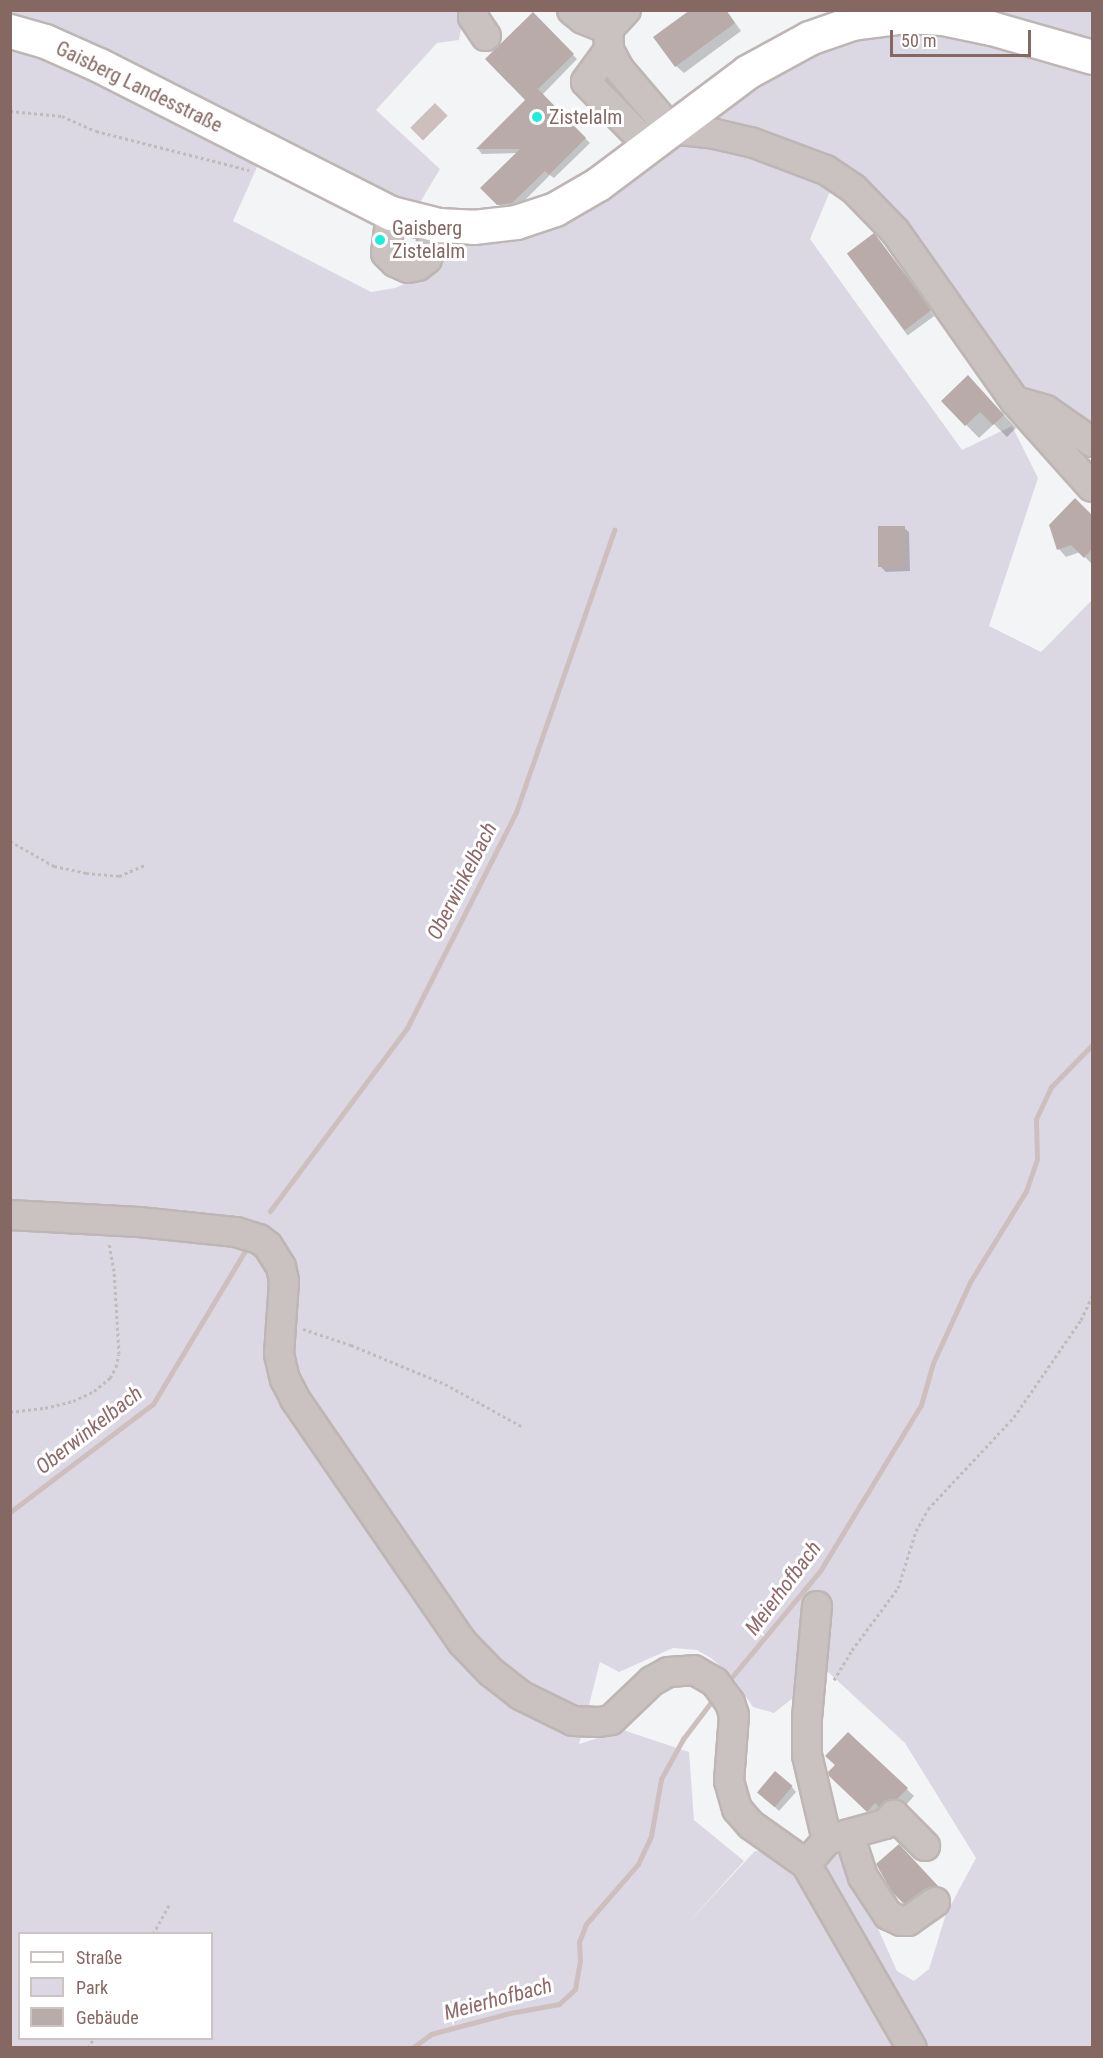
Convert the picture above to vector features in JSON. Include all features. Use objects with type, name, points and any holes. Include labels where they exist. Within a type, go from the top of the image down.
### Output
[{"type":"main road","points":[[659,137],[713,95],[771,57],[833,29],[870,20],[923,16],[967,22],[1092,57]]},
{"type":"main road","name":"Gaisberg Landesstraße","points":[[10,31],[45,41],[99,65],[391,213],[438,225],[473,227],[516,222],[555,209],[598,184],[659,137]]},
{"type":"street","points":[[474,10],[473,17],[486,36]]},
{"type":"street","points":[[572,10],[583,20],[614,30],[619,69],[659,137],[715,134],[751,142],[826,170],[854,188],[895,231],[1015,401],[1092,487]]},
{"type":"street","points":[[391,213],[386,253],[395,262],[408,268],[418,266],[427,260],[438,225]]},
{"type":"street","points":[[1015,401],[1046,410],[1092,441]]},
{"type":"street","points":[[10,1215],[104,1220],[236,1232],[259,1239],[268,1246],[281,1267],[284,1281],[280,1363],[295,1399],[445,1620],[476,1658],[505,1684],[538,1707],[565,1719],[585,1723],[611,1720],[652,1681],[668,1672],[694,1670],[723,1693],[734,1715],[729,1781],[737,1809],[751,1825],[806,1864],[912,2048]]},
{"type":"street","points":[[817,1606],[807,1718],[807,1755],[838,1837],[888,1915],[901,1921],[908,1921],[935,1902]]},
{"type":"street","points":[[806,1864],[838,1837],[885,1824],[894,1815],[925,1846]]},
{"type":"path","points":[[10,111],[62,116],[96,131],[144,141],[248,171],[264,150]]},
{"type":"path","points":[[10,841],[54,866],[86,873],[120,876],[145,865]]},
{"type":"path","points":[[10,1412],[45,1408],[73,1401],[110,1378],[117,1367],[119,1354],[114,1271],[104,1220]]},
{"type":"path","points":[[832,1683],[852,1650],[898,1588],[916,1531],[928,1509],[1014,1417],[1085,1313],[1092,1296]]},
{"type":"path","points":[[281,1322],[351,1346],[446,1384],[523,1427]]},
{"type":"path","points":[[154,1932],[169,1905]]},
{"type":"green space","points":[[10,11],[464,11],[459,40],[437,43],[376,110],[440,169],[416,209],[11,18]]},
{"type":"green space","points":[[980,11],[1092,11],[1092,51]]},
{"type":"green space","points":[[918,25],[1092,66],[1092,436],[1028,396],[839,170],[810,239],[962,450],[1012,426],[1038,478],[989,626],[1041,652],[1092,600],[1092,2047],[11,2047],[11,42],[257,156],[257,167],[233,221],[371,292],[395,288],[427,275],[445,248],[467,238],[502,234],[806,50]],"holes":[[[673,1648],[697,1650],[711,1658],[733,1677],[753,1707],[774,1713],[827,1671],[905,1743],[976,1858],[946,1914],[929,1969],[914,1981],[897,1971],[845,1855],[755,1851],[686,1925],[744,1861],[694,1820],[689,1752],[623,1730],[579,1744],[600,1662],[619,1672]]]},
{"type":"shaded area","points":[[435,103],[448,116],[423,140],[410,128]]},
{"type":"building","points":[[690,10],[726,10],[735,23],[675,67],[653,37]]},
{"type":"building","name":"Zistelalm","points":[[533,12],[574,54],[538,89],[586,138],[549,175],[545,171],[512,203],[497,205],[480,188],[520,149],[476,149],[525,100],[485,59]]},
{"type":"building","points":[[874,233],[932,310],[905,330],[847,253]]},
{"type":"building","points":[[968,375],[1004,415],[993,425],[980,412],[965,426],[941,401]]},
{"type":"building","points":[[1075,498],[1092,515],[1092,549],[1084,558],[1071,545],[1057,550],[1049,525]]},
{"type":"building","points":[[878,526],[905,526],[905,567],[878,567]]},
{"type":"building","points":[[848,1732],[908,1788],[897,1799],[889,1799],[879,1807],[875,1803],[867,1812],[829,1776],[828,1772],[835,1765],[825,1756]]},
{"type":"building","points":[[775,1771],[793,1786],[775,1807],[757,1792]]},
{"type":"building","points":[[899,1844],[939,1887],[926,1888],[904,1904],[892,1892],[876,1864]]},
{"type":"waterway","name":"Oberwinkelbach","points":[[270,1211],[407,1028],[516,812],[614,530]]},
{"type":"waterway","name":"Meierhofbach","points":[[727,1683],[820,1571],[921,1405],[933,1363],[970,1282],[1026,1191],[1037,1159],[1036,1119],[1051,1087],[1092,1045]]},
{"type":"waterway","name":"Oberwinkelbach","points":[[10,1512],[153,1404],[248,1246]]},
{"type":"waterway","name":"Meierhofbach","points":[[412,2048],[431,2034],[510,2013],[559,2004],[575,1989],[580,1960],[579,1942],[586,1924],[638,1864],[651,1836],[661,1779],[683,1739],[715,1697]]},
{"type":"place","name":"Zistelalm","points":[[537,117]]},
{"type":"place","name":"Gaisberg Zistelalm","points":[[380,240]]}]
